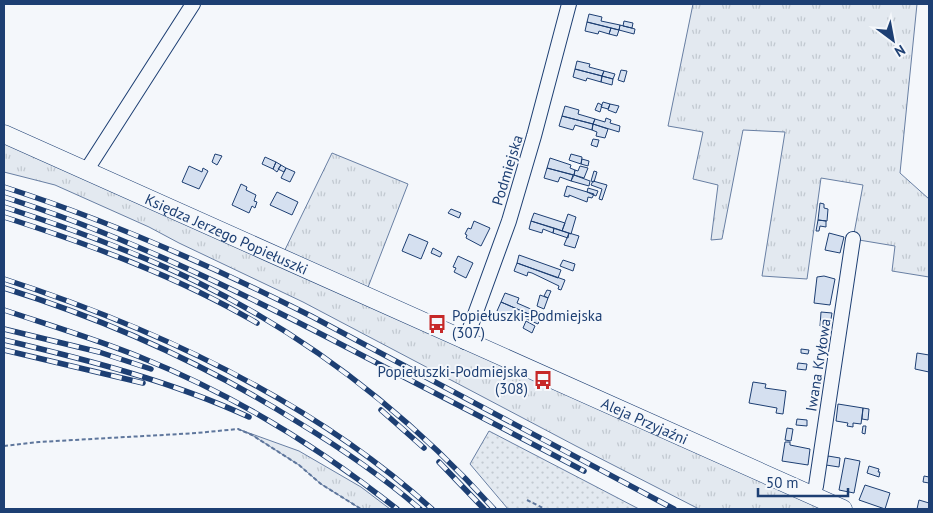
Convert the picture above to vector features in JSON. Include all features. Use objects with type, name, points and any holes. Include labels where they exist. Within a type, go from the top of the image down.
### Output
[{"type":"main road","name":"Księdza Jerzego Popiełuszki","points":[[4,134],[448,334]]},
{"type":"main road","name":"Aleja Przyjaźni","points":[[448,334],[842,509]]},
{"type":"street","points":[[86,171],[193,4]]},
{"type":"street","name":"Podmiejska","points":[[465,342],[509,221],[569,4]]},
{"type":"street","name":"Iwana Kryłowa","points":[[813,496],[818,477],[853,239]]},
{"type":"path","points":[[4,446],[238,429],[252,435],[299,465],[321,484],[361,509]]},
{"type":"path","points":[[527,500],[545,509]]},
{"type":"green space","points":[[693,4],[917,4],[900,173],[929,199],[929,277],[892,271],[895,246],[853,239],[863,185],[821,178],[807,279],[762,276],[785,132],[743,130],[722,239],[711,240],[718,185],[693,179],[703,132],[668,126]]},
{"type":"green space","points":[[4,136],[281,258],[332,153],[408,184],[365,295],[843,509],[699,509],[303,302],[149,227],[55,185],[4,172]]},
{"type":"green space","points":[[238,429],[299,451],[361,487],[390,509],[361,509],[321,484],[299,465],[252,435]]},
{"type":"green space","points":[[489,431],[639,509],[508,509],[470,464]]},
{"type":"building","points":[[589,14],[602,17],[601,21],[620,25],[619,30],[587,22]]},
{"type":"building","points":[[624,21],[633,23],[632,28],[623,26]]},
{"type":"building","points":[[587,22],[611,28],[609,34],[599,31],[598,34],[585,31]]},
{"type":"building","points":[[620,25],[635,29],[634,34],[619,30]]},
{"type":"building","points":[[611,28],[619,30],[617,36],[609,34]]},
{"type":"building","points":[[577,61],[590,64],[589,67],[604,71],[602,76],[575,69]]},
{"type":"building","points":[[575,69],[602,76],[601,82],[587,78],[586,81],[573,77]]},
{"type":"building","points":[[621,70],[627,71],[624,82],[618,80]]},
{"type":"building","points":[[604,71],[615,74],[613,79],[602,76]]},
{"type":"building","points":[[602,76],[613,79],[612,85],[601,82]]},
{"type":"building","points":[[603,102],[610,104],[608,109],[601,107]]},
{"type":"building","points":[[598,103],[602,105],[600,112],[595,110]]},
{"type":"building","points":[[610,104],[619,106],[616,113],[608,110]]},
{"type":"building","points":[[565,106],[579,110],[578,114],[595,119],[593,124],[562,116]]},
{"type":"building","points":[[562,116],[593,124],[592,130],[575,125],[573,130],[559,126]]},
{"type":"building","points":[[606,118],[611,120],[610,123],[620,126],[619,132],[593,124],[595,119],[605,122]]},
{"type":"building","points":[[593,124],[608,129],[605,138],[596,136],[597,132],[592,130]]},
{"type":"building","points":[[593,139],[599,140],[597,147],[591,145]]},
{"type":"building","points":[[215,154],[222,156],[217,165],[212,162]]},
{"type":"building","points":[[571,154],[582,157],[581,164],[569,160]]},
{"type":"building","points":[[265,157],[276,162],[273,169],[262,164]]},
{"type":"building","points":[[550,158],[571,165],[570,168],[575,170],[574,175],[547,168]]},
{"type":"building","points":[[582,159],[589,161],[588,166],[581,164]]},
{"type":"building","points":[[276,162],[281,165],[277,172],[273,169]]},
{"type":"building","points":[[281,165],[286,168],[284,172],[278,169]]},
{"type":"building","points":[[189,166],[202,172],[203,168],[208,171],[199,189],[182,182]]},
{"type":"building","points":[[580,166],[588,168],[584,178],[574,175],[575,170],[578,171]]},
{"type":"building","points":[[286,168],[295,172],[290,182],[281,178]]},
{"type":"building","points":[[547,168],[573,175],[571,181],[560,177],[558,182],[544,178]]},
{"type":"building","points":[[594,171],[597,172],[594,182],[591,181]]},
{"type":"building","points":[[574,175],[590,181],[589,186],[571,181]]},
{"type":"building","points":[[593,181],[607,185],[602,200],[599,199],[602,189],[591,185]]},
{"type":"building","points":[[241,184],[247,187],[246,190],[256,195],[254,201],[257,202],[255,208],[252,206],[249,213],[232,205]]},
{"type":"building","points":[[567,186],[594,194],[592,198],[588,197],[587,202],[569,195],[569,197],[564,196]]},
{"type":"building","points":[[588,188],[598,191],[596,196],[587,192]]},
{"type":"building","points":[[277,192],[298,202],[292,215],[270,205]]},
{"type":"building","points":[[820,203],[824,204],[824,208],[828,209],[827,221],[818,220]]},
{"type":"building","points":[[451,209],[461,213],[459,218],[448,213]]},
{"type":"building","points":[[534,213],[565,223],[562,231],[531,221]]},
{"type":"building","points":[[568,214],[576,217],[571,234],[562,231]]},
{"type":"building","points":[[818,220],[826,221],[826,227],[820,226],[819,231],[816,231]]},
{"type":"building","points":[[474,221],[490,228],[481,246],[466,238],[467,235],[465,234],[468,228],[471,229]]},
{"type":"building","points":[[531,221],[554,228],[553,233],[543,229],[542,233],[529,229]]},
{"type":"building","points":[[554,228],[569,233],[568,238],[553,233]]},
{"type":"building","points":[[569,233],[579,236],[575,248],[564,245]]},
{"type":"building","points":[[829,233],[844,237],[840,253],[825,250]]},
{"type":"building","points":[[409,234],[428,242],[421,259],[402,251]]},
{"type":"building","points":[[433,248],[442,253],[440,257],[431,253]]},
{"type":"building","points":[[519,255],[561,270],[558,278],[517,263]]},
{"type":"building","points":[[458,256],[473,263],[466,278],[454,272],[456,268],[453,267]]},
{"type":"building","points":[[563,260],[575,264],[573,271],[560,266]]},
{"type":"building","points":[[517,263],[565,280],[561,290],[558,289],[559,286],[532,273],[528,272],[527,276],[514,271]]},
{"type":"building","points":[[824,276],[835,279],[830,305],[814,303],[817,277]]},
{"type":"building","points":[[547,290],[551,291],[548,298],[544,296]]},
{"type":"building","points":[[505,293],[519,298],[517,303],[533,310],[531,315],[501,302]]},
{"type":"building","points":[[540,295],[548,298],[544,309],[537,306]]},
{"type":"building","points":[[501,302],[531,315],[529,320],[513,313],[511,317],[497,311]]},
{"type":"building","points":[[533,310],[540,312],[542,315],[540,318],[531,315]]},
{"type":"building","points":[[821,312],[832,313],[830,325],[826,325],[826,327],[820,326]]},
{"type":"building","points":[[531,315],[540,318],[538,324],[529,320]]},
{"type":"building","points":[[526,321],[535,326],[532,333],[523,328]]},
{"type":"building","points":[[801,349],[809,350],[808,354],[801,353]]},
{"type":"building","points":[[917,353],[929,355],[929,372],[915,369]]},
{"type":"building","points":[[798,363],[807,364],[806,370],[797,369]]},
{"type":"building","points":[[753,382],[766,384],[765,388],[786,391],[783,414],[776,413],[777,408],[749,403]]},
{"type":"building","points":[[838,404],[863,408],[861,424],[853,423],[853,427],[847,426],[848,423],[836,421]]},
{"type":"building","points":[[863,408],[869,409],[868,420],[862,419]]},
{"type":"building","points":[[797,419],[807,420],[807,426],[796,425]]},
{"type":"building","points":[[863,426],[866,426],[865,434],[862,433]]},
{"type":"building","points":[[787,428],[793,429],[791,441],[785,440]]},
{"type":"building","points":[[785,442],[790,442],[790,445],[810,449],[808,465],[782,461]]},
{"type":"building","points":[[828,456],[840,458],[839,467],[826,465]]},
{"type":"building","points":[[845,458],[860,461],[854,493],[839,490]]},
{"type":"building","points":[[869,466],[879,469],[879,477],[867,473]]},
{"type":"building","points":[[924,476],[929,477],[929,483],[923,482]]},
{"type":"building","points":[[865,485],[890,493],[885,509],[859,500]]},
{"type":"building","points":[[919,500],[929,503],[929,509],[917,509]]},
{"type":"railway","points":[[4,187],[83,214],[198,262],[274,297],[674,509]]},
{"type":"railway","points":[[4,197],[52,213],[146,250],[238,292],[584,471]]},
{"type":"railway","points":[[4,207],[77,232],[148,260],[195,281],[277,327],[355,380],[392,410],[427,441],[494,509]]},
{"type":"railway","points":[[4,217],[101,250],[165,276],[257,323]]},
{"type":"railway","points":[[4,279],[119,321],[175,345],[230,372],[336,434],[385,470],[432,509]]},
{"type":"railway","points":[[4,288],[118,329],[191,362],[262,400],[312,431],[391,485],[420,509]]},
{"type":"railway","points":[[4,310],[123,350],[208,388],[306,443],[397,509]]},
{"type":"railway","points":[[4,329],[99,352],[151,369]]},
{"type":"railway","points":[[4,340],[129,372],[220,404],[249,417]]},
{"type":"railway","points":[[4,350],[143,383]]},
{"type":"railway","points":[[381,410],[424,448]]},
{"type":"railway","points":[[439,462],[484,509]]},
{"type":"place","name":"Popiełuszki-Podmiejska (307)","points":[[437,324]]},
{"type":"place","name":"Popiełuszki-Podmiejska (308)","points":[[543,380]]}]
